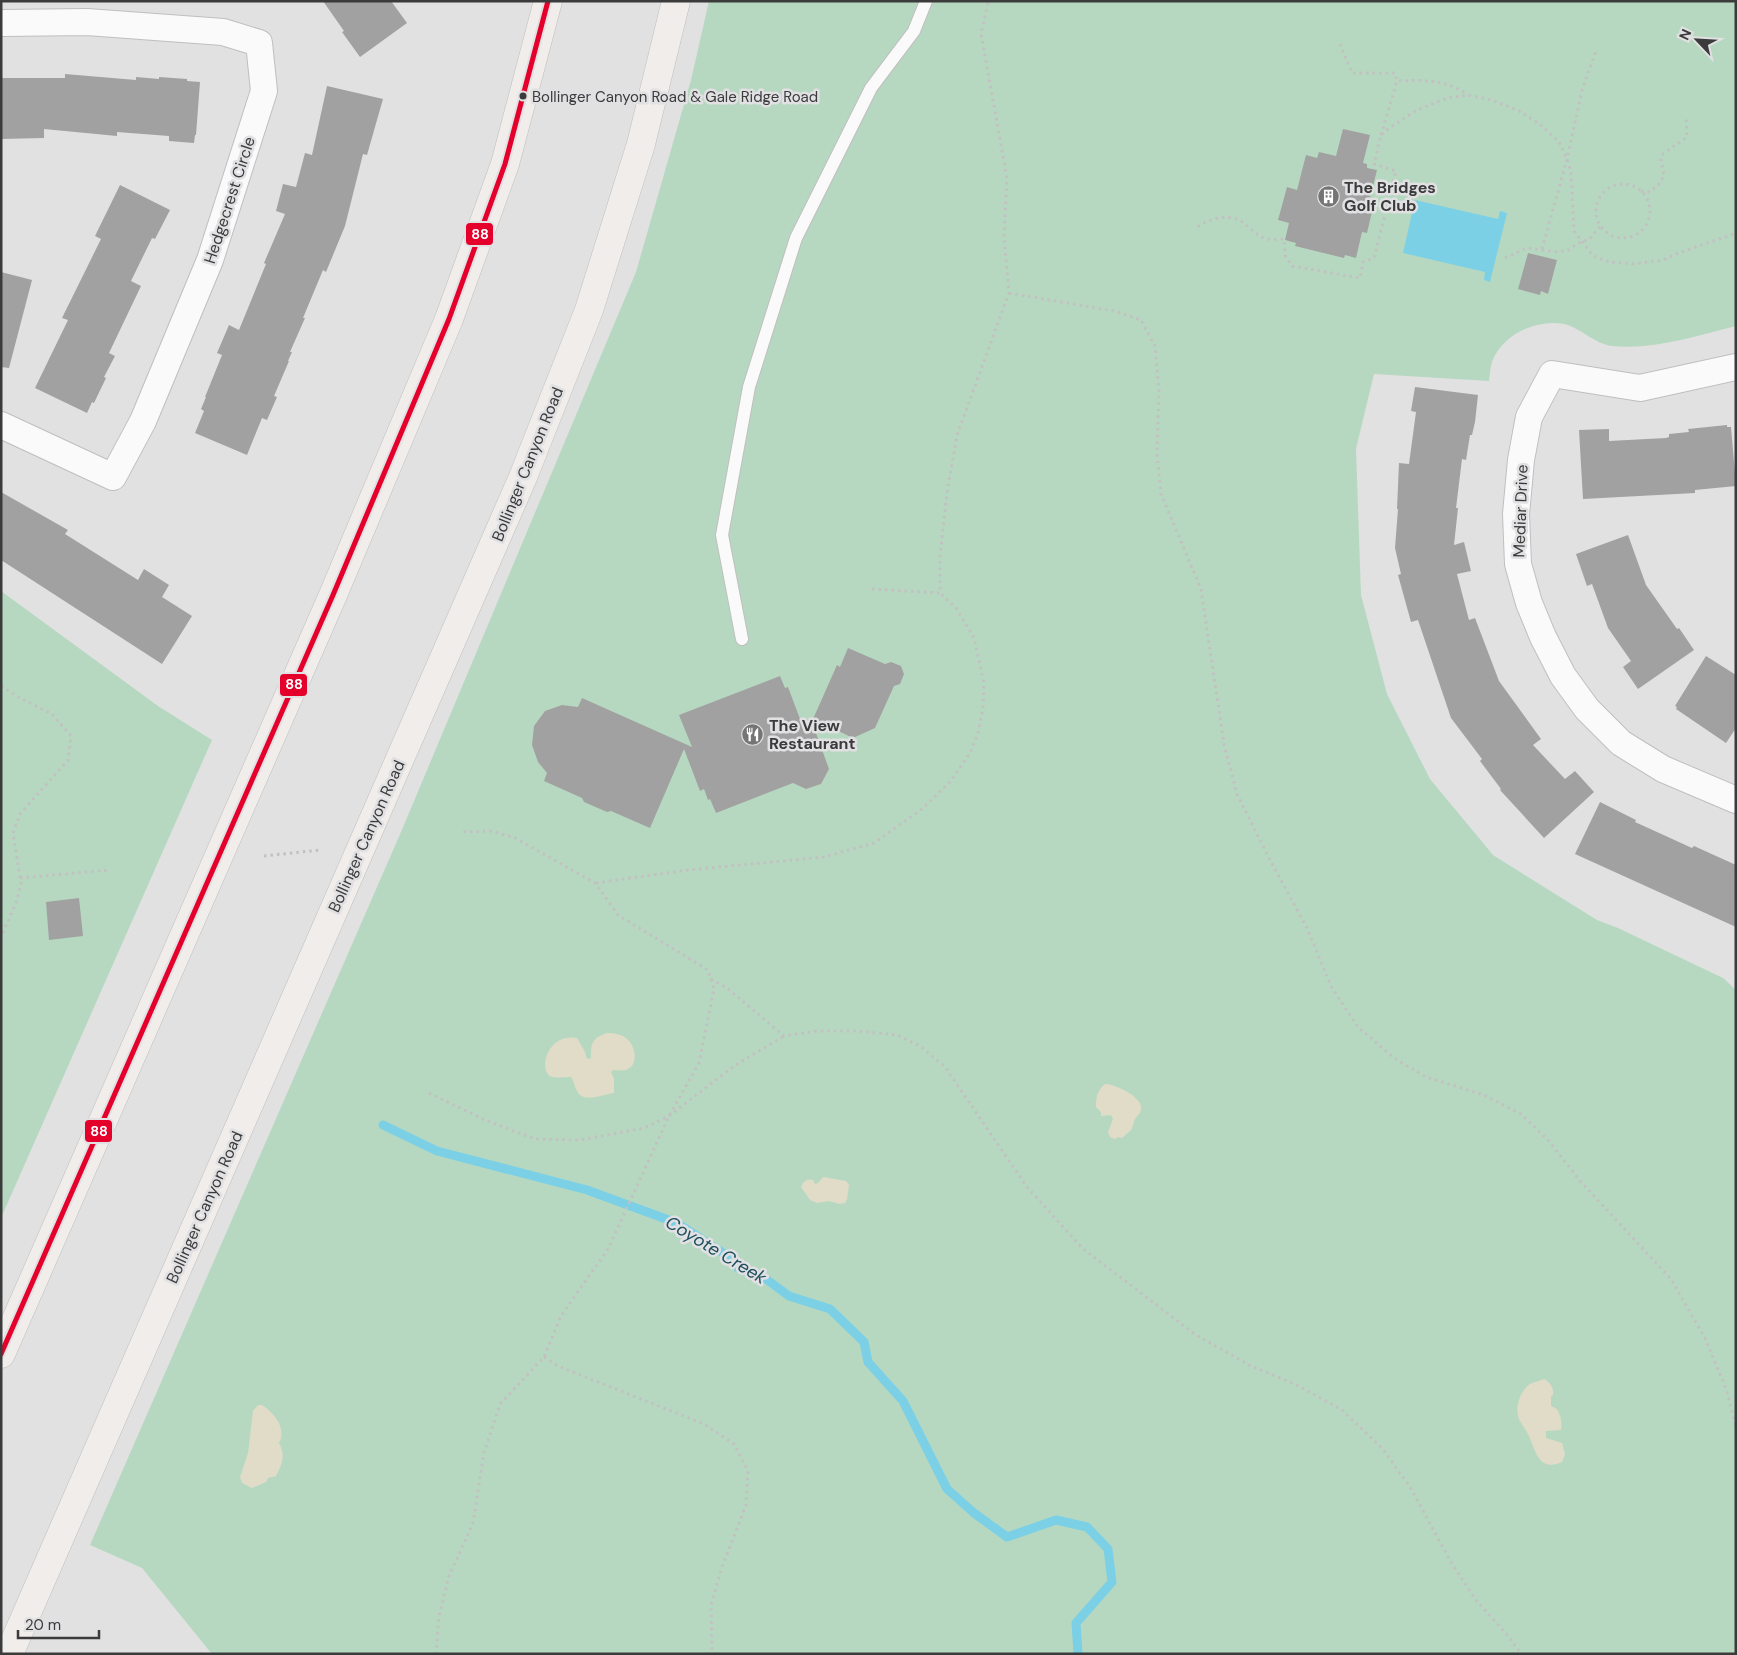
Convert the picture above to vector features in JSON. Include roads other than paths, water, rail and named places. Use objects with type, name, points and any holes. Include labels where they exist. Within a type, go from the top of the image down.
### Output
[{"type":"main road","points":[[1,1354],[333,595],[449,319],[505,164],[548,1]]},
{"type":"main road","name":"Bollinger Canyon Road","points":[[9,1654],[523,477],[589,310],[641,144],[676,1]]},
{"type":"street","name":"Hedgecrest Circle","points":[[1,23],[87,22],[223,32],[259,42],[264,91],[210,260],[143,421],[113,477],[1,425]]},
{"type":"street","name":"Mediar Drive","points":[[1736,367],[1640,388],[1552,374],[1529,417],[1521,460],[1516,514],[1518,564],[1529,603],[1543,637],[1563,676],[1587,709],[1621,743],[1663,769],[1736,800]]},
{"type":"lane","points":[[742,639],[722,535],[749,386],[796,238],[871,88],[914,30],[926,1]]},
{"type":"water","points":[[1415,200],[1498,219],[1500,211],[1507,213],[1490,282],[1484,280],[1485,272],[1403,253]]},
{"type":"waterway","name":"Coyote Creek","points":[[383,1125],[437,1151],[587,1190],[677,1223],[723,1253],[738,1268],[762,1276],[789,1296],[830,1309],[864,1342],[868,1362],[903,1401],[947,1489],[974,1513],[1007,1537],[1056,1520],[1087,1527],[1108,1549],[1112,1582],[1076,1623],[1078,1654]]},
{"type":"place","name":"Bollinger Canyon Road & Gale Ridge Road","points":[[523,96]]},
{"type":"place","name":"The Bridges Golf Club","points":[[1328,196]]},
{"type":"place","name":"The View Restaurant","points":[[753,734]]}]
